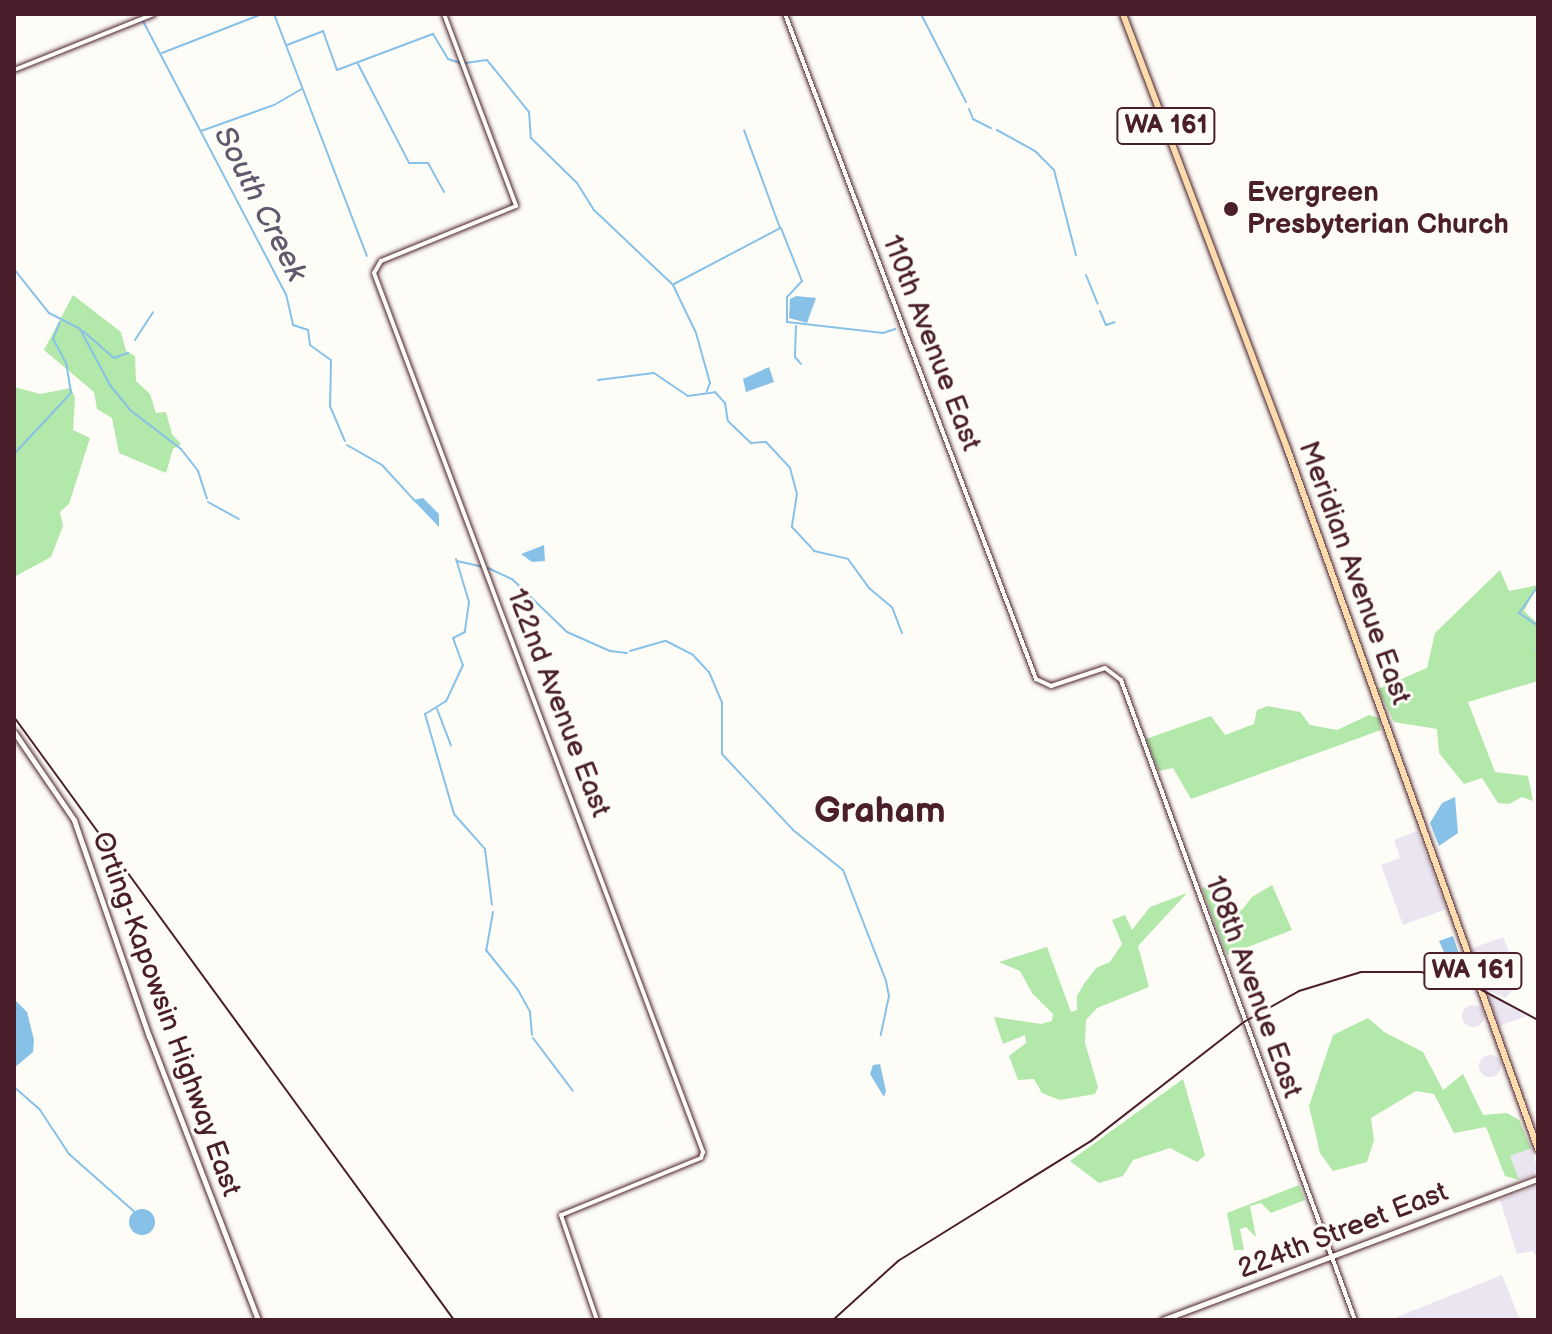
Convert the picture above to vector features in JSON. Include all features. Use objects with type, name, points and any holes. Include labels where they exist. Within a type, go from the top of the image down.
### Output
[{"type":"main road","name":"Meridian Avenue East","points":[[1123,14],[1287,448],[1538,1149]]},
{"type":"main road","name":"Orting-Kapowsin Highway East","points":[[14,732],[74,820],[149,1036],[258,1320]]},
{"type":"main road","name":"224th Street East","points":[[1162,1320],[1538,1179]]},
{"type":"street","points":[[14,70],[154,14]]},
{"type":"street","name":"122nd Avenue East","points":[[444,14],[516,206],[374,266],[703,1155],[567,1210],[560,1218],[597,1320]]},
{"type":"street","name":"110th Avenue East","points":[[785,14],[1041,685],[1112,669]]},
{"type":"street","name":"108th Avenue East","points":[[1112,669],[1124,689],[1355,1320]]},
{"type":"shaded area","points":[[1417,831],[1446,909],[1403,925],[1381,865],[1400,858],[1394,840]]},
{"type":"shaded area","points":[[1503,937],[1520,979],[1506,998],[1485,989],[1470,949]]},
{"type":"shaded area","points":[[1488,994],[1527,1016],[1499,1026]]},
{"type":"shaded area","points":[[1473,1005],[1481,1008],[1484,1016],[1481,1024],[1473,1027],[1465,1024],[1462,1016],[1465,1008]]},
{"type":"shaded area","points":[[1490,1055],[1498,1058],[1501,1066],[1498,1074],[1490,1077],[1482,1074],[1479,1066],[1482,1058]]},
{"type":"shaded area","points":[[1531,1148],[1537,1167],[1534,1175],[1519,1180],[1509,1156]]},
{"type":"shaded area","points":[[1538,1186],[1538,1260],[1533,1251],[1517,1254],[1500,1200]]},
{"type":"shaded area","points":[[1502,1275],[1520,1320],[1389,1320]]},
{"type":"green space","points":[[73,295],[121,332],[126,351],[135,356],[136,381],[150,394],[156,413],[166,412],[172,434],[181,444],[173,449],[166,473],[119,453],[112,418],[97,409],[94,392],[44,350]]},
{"type":"green space","points":[[14,387],[40,394],[71,388],[75,398],[73,430],[90,438],[69,504],[60,512],[63,526],[51,557],[14,577]]},
{"type":"green space","points":[[1500,570],[1509,591],[1538,585],[1524,611],[1538,624],[1538,681],[1468,702],[1495,772],[1528,776],[1533,801],[1522,797],[1509,804],[1498,803],[1482,778],[1464,784],[1439,753],[1437,729],[1394,722],[1378,689],[1427,668],[1435,633]]},
{"type":"green space","points":[[1268,706],[1300,712],[1310,725],[1337,730],[1369,715],[1379,718],[1381,730],[1191,799],[1173,768],[1159,771],[1146,739],[1211,716],[1225,735],[1254,724],[1257,710]]},
{"type":"green space","points":[[1215,883],[1226,909],[1242,910],[1252,897],[1272,885],[1292,930],[1227,955],[1202,888]]},
{"type":"green space","points":[[1187,893],[1138,946],[1149,987],[1097,1008],[1086,1020],[1085,1043],[1098,1087],[1095,1094],[1060,1100],[1042,1093],[1034,1079],[1018,1080],[1009,1056],[1026,1043],[1025,1035],[1003,1044],[994,1017],[1041,1024],[1052,1021],[1053,1014],[1032,993],[1020,971],[999,962],[1047,947],[1071,1012],[1077,1010],[1077,996],[1084,984],[1096,968],[1110,962],[1122,944],[1112,920],[1125,915],[1132,930],[1150,907]]},
{"type":"green space","points":[[1368,1018],[1384,1032],[1423,1052],[1443,1090],[1463,1074],[1483,1115],[1507,1113],[1519,1120],[1531,1148],[1510,1156],[1519,1180],[1505,1176],[1486,1127],[1454,1133],[1434,1094],[1416,1091],[1371,1118],[1374,1140],[1367,1162],[1333,1171],[1320,1153],[1309,1106],[1333,1035]]},
{"type":"green space","points":[[1183,1079],[1205,1155],[1197,1162],[1170,1148],[1133,1160],[1123,1176],[1099,1183],[1070,1161]]},
{"type":"green space","points":[[1299,1185],[1305,1200],[1271,1213],[1261,1203],[1250,1206],[1256,1237],[1246,1227],[1240,1229],[1244,1250],[1234,1250],[1227,1213]]},
{"type":"water","points":[[796,296],[816,298],[807,323],[789,318],[790,299]]},
{"type":"water","points":[[769,367],[774,382],[746,392],[743,379]]},
{"type":"water","points":[[423,498],[439,514],[439,527],[413,500]]},
{"type":"water","points":[[544,545],[545,561],[532,562],[521,554]]},
{"type":"water","points":[[1455,797],[1458,833],[1439,846],[1430,823],[1442,803]]},
{"type":"water","points":[[1453,936],[1461,960],[1459,964],[1448,961],[1439,941]]},
{"type":"water","points":[[14,999],[27,1012],[34,1040],[33,1052],[14,1068]]},
{"type":"water","points":[[880,1064],[886,1091],[884,1097],[870,1074],[873,1065]]},
{"type":"water","points":[[142,1209],[151,1213],[155,1222],[151,1231],[142,1235],[133,1231],[129,1222],[133,1213]]},
{"type":"waterway","points":[[162,53],[262,14]]},
{"type":"waterway","points":[[274,14],[367,256]]},
{"type":"waterway","points":[[921,14],[966,102]]},
{"type":"waterway","name":"South Creek","points":[[143,21],[286,294],[293,325],[308,330],[310,345],[331,360],[330,406],[345,441]]},
{"type":"waterway","points":[[287,45],[323,31],[337,70],[433,34],[448,59],[460,63]]},
{"type":"waterway","points":[[465,63],[487,60],[529,112],[531,138],[577,183],[594,210],[673,285],[696,333],[710,383],[707,391]]},
{"type":"waterway","points":[[358,64],[409,163],[428,163],[444,192]]},
{"type":"waterway","points":[[201,131],[274,105],[302,89]]},
{"type":"waterway","points":[[969,109],[973,119],[991,128]]},
{"type":"waterway","points":[[674,284],[780,228],[744,130]]},
{"type":"waterway","points":[[997,130],[1035,151],[1054,170],[1076,255]]},
{"type":"waterway","points":[[781,228],[802,281],[787,297],[787,322],[883,333],[895,329]]},
{"type":"waterway","points":[[14,269],[49,313],[80,329],[110,385],[130,410],[181,449],[198,471],[207,499]]},
{"type":"waterway","points":[[1086,275],[1098,304]]},
{"type":"waterway","points":[[1100,311],[1106,325],[1115,322]]},
{"type":"waterway","points":[[135,340],[153,312]]},
{"type":"waterway","points":[[14,454],[71,393],[66,363],[53,339],[60,322]]},
{"type":"waterway","points":[[796,326],[795,357],[801,364]]},
{"type":"waterway","points":[[83,331],[114,358],[128,353]]},
{"type":"waterway","points":[[598,380],[654,373],[688,396],[715,392],[725,403],[728,421],[751,443],[766,442],[790,468],[797,494],[792,527],[814,551],[848,559],[869,588],[892,607],[902,633]]},
{"type":"waterway","name":"South Creek","points":[[347,445],[382,465],[415,501]]},
{"type":"waterway","points":[[208,502],[239,519]]},
{"type":"waterway","points":[[456,559],[469,602],[465,632],[453,638],[463,665],[446,701],[425,714],[454,814],[485,849],[492,905]]},
{"type":"waterway","points":[[457,561],[482,567]]},
{"type":"waterway","points":[[488,568],[512,579],[567,632],[610,651],[627,653]]},
{"type":"waterway","points":[[1538,586],[1519,613],[1538,626]]},
{"type":"waterway","points":[[630,651],[666,641],[693,655],[709,672],[722,702],[722,754],[793,830],[843,870],[886,981],[889,996],[881,1035]]},
{"type":"waterway","points":[[437,709],[451,745]]},
{"type":"waterway","points":[[493,912],[486,950],[518,990],[530,1012],[532,1035]]},
{"type":"waterway","points":[[533,1038],[573,1091]]},
{"type":"waterway","points":[[14,1087],[40,1110],[69,1154],[137,1214]]},
{"type":"railway","points":[[14,717],[454,1320]]},
{"type":"railway","points":[[833,1320],[898,1261],[1091,1141],[1244,1022],[1299,991],[1361,972],[1421,972],[1480,989],[1538,1020]]},
{"type":"place","name":"Evergreen Presbyterian Church","points":[[1231,209]]},
{"type":"district","name":"Graham","points":[[880,812]]}]
